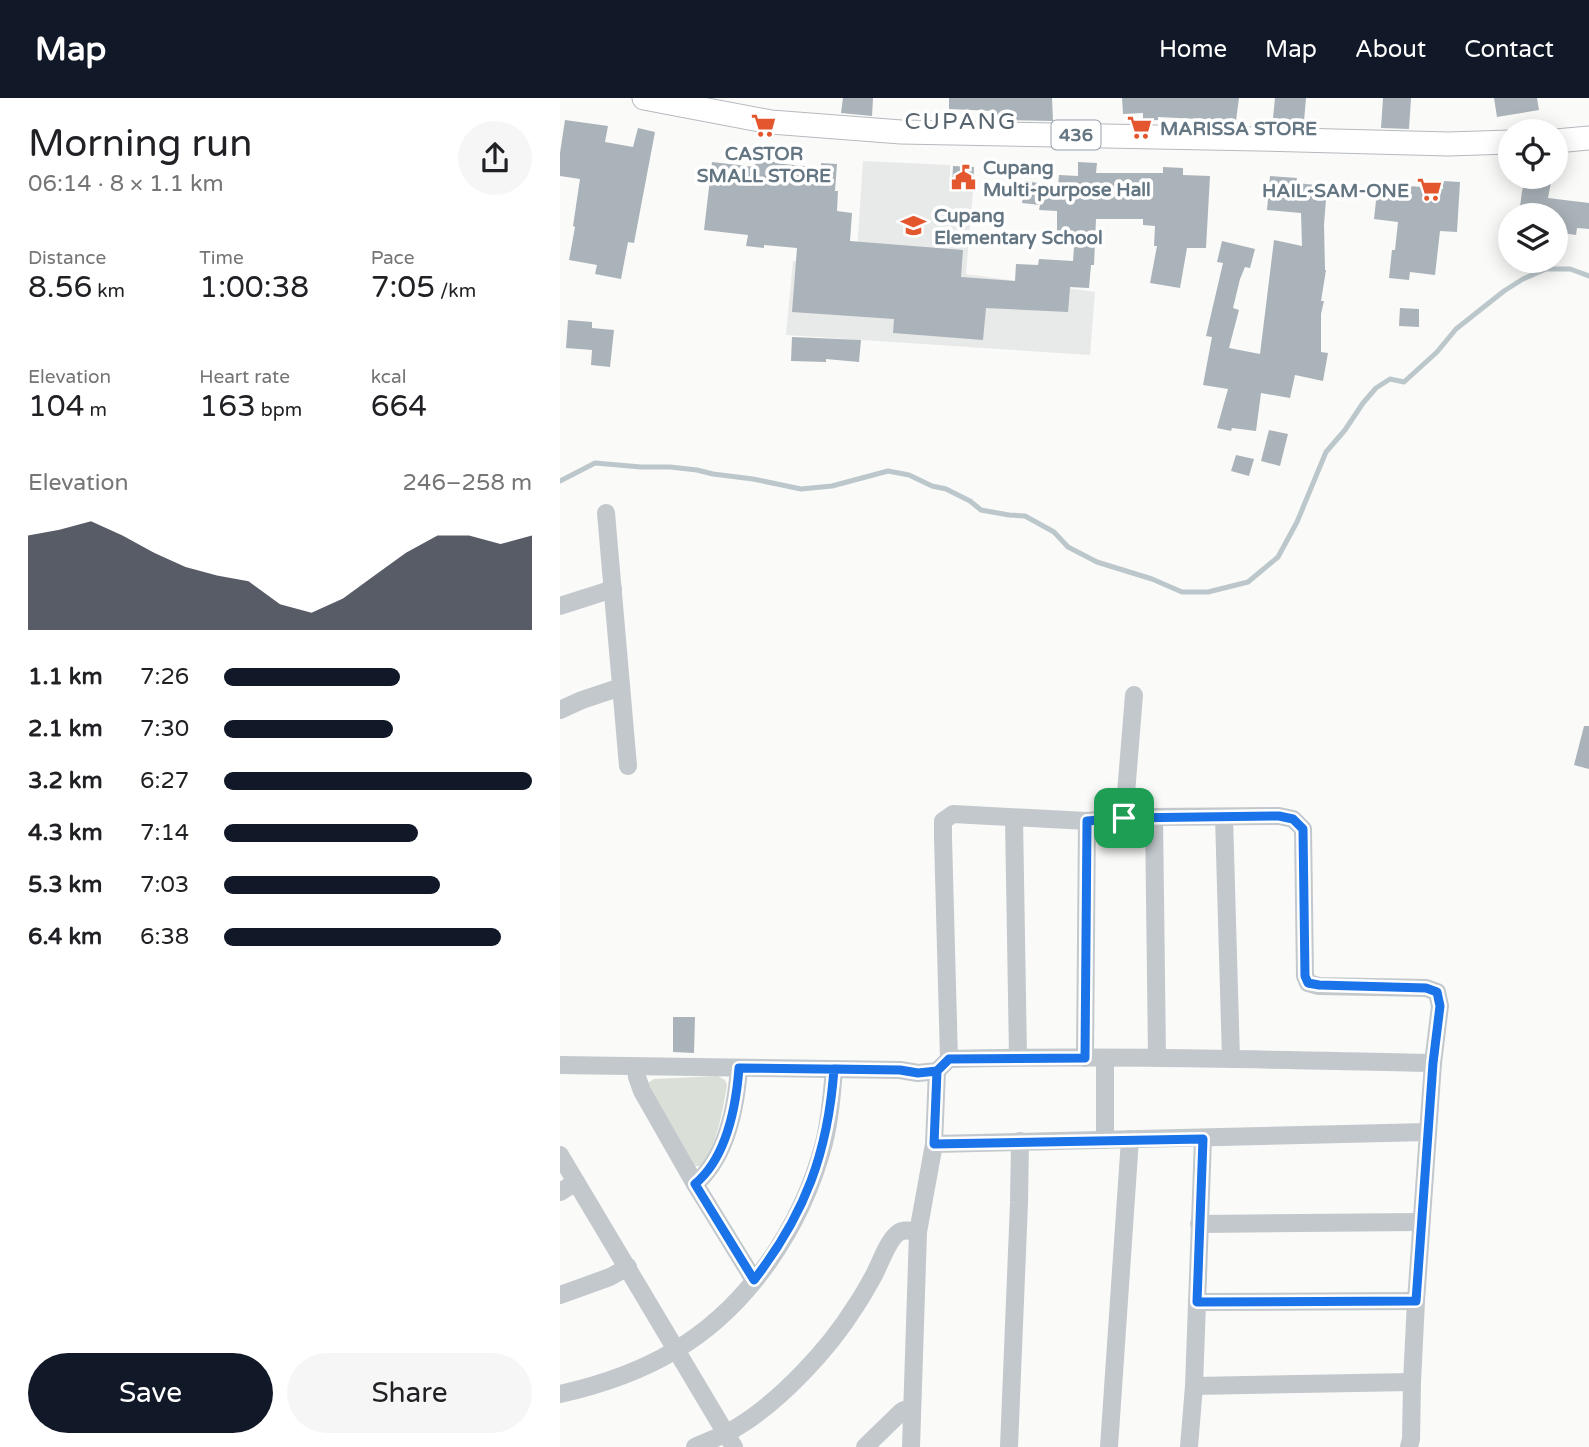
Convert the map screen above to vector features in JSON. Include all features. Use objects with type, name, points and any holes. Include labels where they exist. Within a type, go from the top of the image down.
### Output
[{"type":"main road","name":"436","points":[[644,98],[771,122],[901,132],[1448,144],[1498,142]]},
{"type":"main road","points":[[1568,140],[1589,138]]},
{"type":"street","points":[[606,513],[628,766]]},
{"type":"street","points":[[560,606],[613,589]]},
{"type":"street","points":[[560,710],[621,687]]},
{"type":"street","points":[[1124,818],[1134,695]]},
{"type":"street","points":[[911,1447],[919,1232],[934,1144],[943,1065],[943,821],[953,814],[1087,821],[1154,817],[1279,816],[1293,819],[1303,829],[1305,976],[1308,983],[1426,988],[1437,992],[1440,1006],[1421,1222],[1409,1447]]},
{"type":"street","points":[[1154,817],[1157,1057]]},
{"type":"street","points":[[1224,817],[1231,1059]]},
{"type":"street","points":[[1014,818],[1018,1057]]},
{"type":"street","points":[[1085,1058],[1087,821]]},
{"type":"street","points":[[560,1065],[900,1070],[918,1073],[943,1065],[1018,1057],[1433,1063]]},
{"type":"street","points":[[1105,1058],[1105,1140]]},
{"type":"street","points":[[636,1067],[642,1091],[754,1280]]},
{"type":"street","points":[[695,1184],[708,1171],[722,1145],[735,1099],[739,1068]]},
{"type":"street","points":[[560,1394],[631,1372],[677,1349],[723,1314],[754,1280],[786,1235],[810,1186],[829,1120],[834,1069]]},
{"type":"street","points":[[934,1144],[1428,1132]]},
{"type":"street","points":[[1109,1447],[1130,1139]]},
{"type":"street","points":[[1189,1447],[1194,1387],[1203,1139]]},
{"type":"street","points":[[1009,1447],[1020,1203],[1020,1142]]},
{"type":"street","points":[[560,1155],[729,1440]]},
{"type":"street","points":[[560,1192],[576,1182]]},
{"type":"street","points":[[1199,1224],[1421,1222]]},
{"type":"street","points":[[695,1447],[729,1440],[747,1420],[778,1395],[817,1357],[851,1313],[898,1232],[919,1232]]},
{"type":"street","points":[[560,1295],[610,1277],[628,1267]]},
{"type":"street","points":[[1197,1302],[1416,1301]]},
{"type":"street","points":[[1194,1387],[1412,1382]]},
{"type":"street","points":[[865,1447],[901,1412],[912,1410]]},
{"type":"shaded area","name":"Cupang Elementary School","points":[[863,161],[950,165],[950,189],[973,191],[966,274],[1095,292],[1090,355],[786,335],[793,261],[856,266]]},
{"type":"shaded area","points":[[718,1076],[725,1080],[727,1085],[718,1127],[707,1157],[701,1166],[695,1166],[648,1084],[654,1079]]},
{"type":"building","points":[[843,98],[873,98],[872,116],[841,113]]},
{"type":"building","points":[[949,98],[1052,98],[1053,121],[1007,120],[1007,116],[992,116],[993,111],[949,109]]},
{"type":"building","points":[[1122,98],[1239,98],[1236,121],[1240,121],[1240,125],[1216,124],[1217,120],[1158,117],[1158,120],[1143,121],[1143,113],[1123,114]]},
{"type":"building","points":[[1275,98],[1306,98],[1304,121],[1273,118]]},
{"type":"building","points":[[1383,98],[1411,98],[1409,129],[1381,128]]},
{"type":"building","points":[[1494,98],[1537,98],[1539,110],[1497,117]]},
{"type":"building","points":[[565,120],[608,126],[605,142],[633,147],[638,128],[655,132],[634,243],[628,242],[621,279],[595,274],[597,265],[569,260],[580,179],[560,176]]},
{"type":"building","points":[[756,159],[821,168],[821,163],[837,164],[837,211],[852,213],[850,241],[963,250],[961,277],[1015,281],[1016,264],[1038,265],[1039,259],[1073,261],[1075,232],[1057,231],[1057,211],[1039,210],[1040,205],[1022,203],[1025,181],[1058,186],[1059,175],[1078,176],[1078,162],[1097,163],[1096,173],[1163,173],[1163,167],[1183,168],[1183,175],[1210,176],[1206,248],[1187,248],[1180,288],[1150,283],[1157,246],[1154,246],[1155,226],[1143,225],[1143,219],[1096,219],[1094,265],[1091,265],[1089,288],[1070,287],[1068,312],[986,308],[983,340],[893,333],[894,319],[792,312],[797,248],[746,246],[748,235],[704,230],[712,162],[755,167]]},
{"type":"building","name":"Cupang Multi-purpose Hall","points":[[953,166],[974,167],[973,189],[952,188]]},
{"type":"building","points":[[1270,176],[1297,178],[1296,183],[1327,186],[1321,352],[1328,353],[1323,381],[1295,375],[1290,398],[1261,393],[1256,431],[1232,428],[1231,431],[1217,428],[1228,389],[1203,385],[1212,337],[1206,336],[1223,263],[1217,262],[1222,241],[1255,249],[1250,268],[1245,267],[1240,279],[1233,308],[1239,310],[1229,348],[1260,354],[1274,240],[1302,246],[1301,213],[1267,210]]},
{"type":"building","points":[[1443,181],[1460,182],[1457,232],[1440,231],[1435,275],[1410,272],[1409,280],[1389,278],[1398,222],[1374,219],[1378,183],[1443,189]]},
{"type":"building","points":[[1550,189],[1548,198],[1589,203],[1589,229],[1577,228],[1576,235],[1568,234],[1568,203],[1520,203],[1522,191]]},
{"type":"building","points":[[1400,308],[1419,309],[1419,327],[1399,326]]},
{"type":"building","points":[[568,320],[592,322],[592,328],[614,330],[610,367],[591,365],[592,350],[566,348]]},
{"type":"building","points":[[792,337],[861,340],[859,362],[826,359],[826,362],[791,361]]},
{"type":"building","points":[[1269,430],[1288,434],[1280,466],[1261,461]]},
{"type":"building","points":[[1236,455],[1254,459],[1249,476],[1231,471]]},
{"type":"building","points":[[1584,726],[1589,726],[1589,769],[1574,765]]},
{"type":"building","points":[[673,1017],[695,1017],[694,1053],[673,1052]]},
{"type":"waterway","points":[[560,481],[595,463],[697,470],[801,489],[832,486],[888,471],[909,475],[932,486],[946,489],[981,510],[1025,516],[1054,532],[1068,547],[1097,562],[1152,579],[1182,592],[1208,592],[1248,582],[1278,557],[1297,522],[1326,452],[1376,388],[1390,379],[1404,382],[1437,352],[1456,329],[1523,279],[1546,269],[1570,269],[1589,276]]},
{"type":"place","name":"CASTOR SMALL STORE","points":[[764,125]]},
{"type":"place","name":"MARISSA STORE","points":[[1140,128]]},
{"type":"place","name":"Cupang Multi-purpose Hall","points":[[963,178]]},
{"type":"place","name":"HAIL-SAM-ONE","points":[[1429,190]]},
{"type":"place","name":"Cupang Elementary School","points":[[914,226]]},
{"type":"district","name":"CUPANG","points":[[961,121]]},
{"type":"route","points":[[1124,818],[1087,821],[1085,1058],[949,1059],[937,1071],[918,1073],[900,1070],[739,1068],[735,1099],[722,1145],[708,1171],[695,1184],[754,1280],[786,1235],[810,1186],[829,1120],[832,1099],[834,1069],[900,1070],[918,1073],[937,1071],[934,1144],[1203,1139],[1197,1302],[1416,1301],[1433,1063],[1440,1006],[1437,992],[1426,988],[1308,983],[1305,976],[1303,829],[1293,819],[1279,816],[1124,818]]}]
